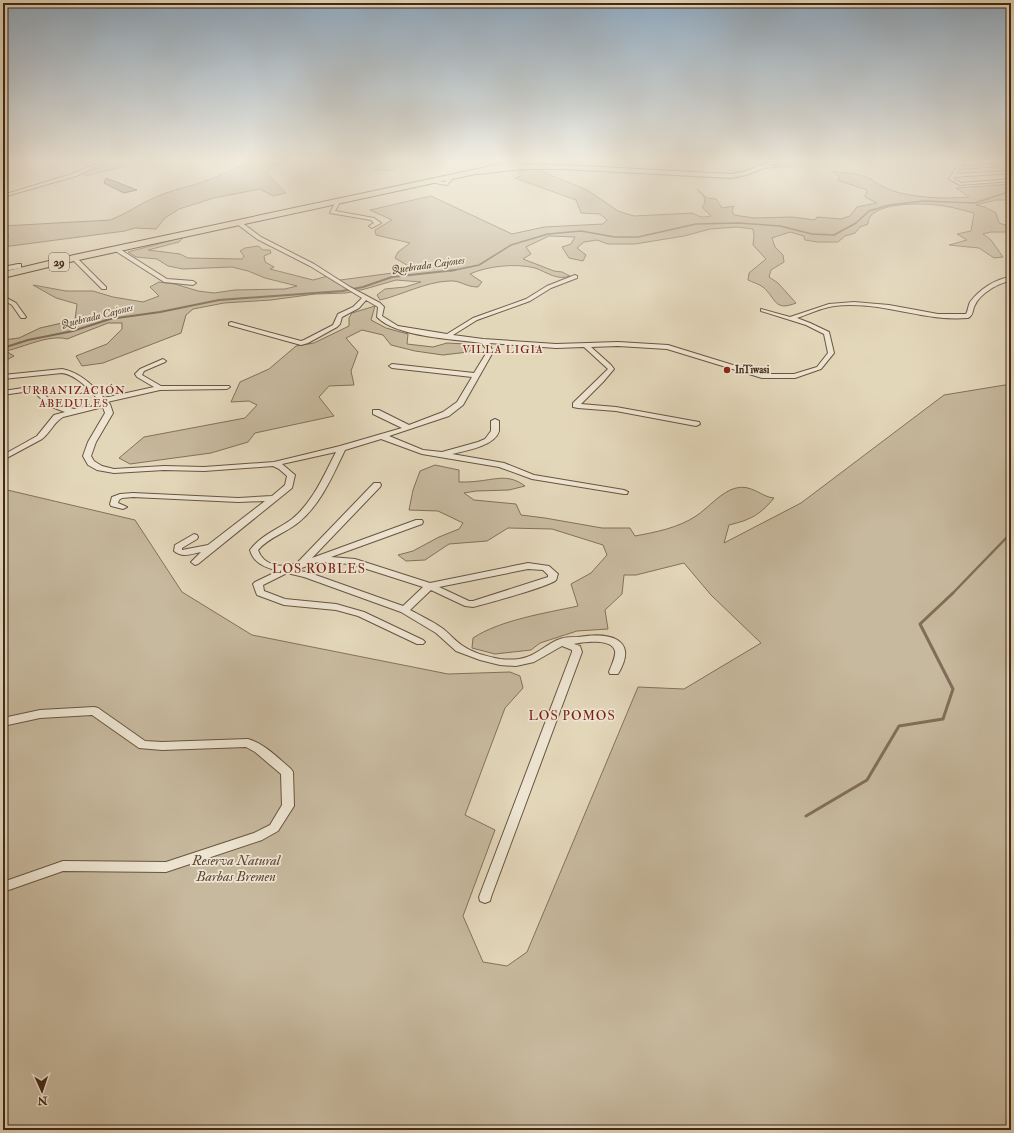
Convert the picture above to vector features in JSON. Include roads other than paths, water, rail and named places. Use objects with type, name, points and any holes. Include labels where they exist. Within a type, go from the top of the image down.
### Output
[{"type":"highway","name":"29","points":[[3,269],[260,215]]},
{"type":"highway","name":"29","points":[[3,275],[74,258],[277,215]]},
{"type":"street","points":[[348,215],[377,220],[378,223],[372,226]]},
{"type":"street","points":[[239,223],[259,238],[312,265],[348,288],[378,304],[381,307],[379,316],[389,323],[412,331],[483,341],[556,346],[618,344],[668,347],[762,376],[795,376],[819,368],[831,353],[827,333],[792,318],[763,310]]},
{"type":"street","points":[[116,250],[166,281],[193,282]]},
{"type":"street","points":[[74,258],[104,288]]},
{"type":"street","points":[[447,337],[455,329],[478,317],[532,298],[547,289],[575,277]]},
{"type":"street","points":[[792,318],[827,306],[843,304],[883,306],[915,313],[950,317],[968,316],[972,304],[984,291],[1002,280],[1011,279]]},
{"type":"street","points":[[231,324],[295,342],[306,342],[335,326],[337,324],[337,318],[340,314],[353,309],[365,297]]},
{"type":"street","points":[[3,298],[14,304],[23,317]]},
{"type":"street","points":[[3,306],[14,304]]},
{"type":"street","points":[[3,376],[62,371],[70,372],[105,402],[109,408],[109,413],[92,442],[87,456],[91,463],[100,468],[114,471],[128,471],[164,468],[204,469],[274,464],[342,448],[409,428],[446,414],[460,403],[475,375],[490,352],[488,346],[483,341]]},
{"type":"street","points":[[586,346],[611,369],[576,405],[582,407],[616,409],[696,424]]},
{"type":"street","points":[[160,388],[138,374],[142,370],[163,361]]},
{"type":"street","points":[[392,366],[458,375],[475,375]]},
{"type":"street","points":[[3,458],[40,437],[53,418],[60,415],[84,410],[105,402],[160,388],[227,387]]},
{"type":"street","points":[[3,393],[23,390],[36,391],[52,406],[57,408],[84,410]]},
{"type":"street","points":[[376,412],[409,428]]},
{"type":"street","points":[[440,454],[480,444],[489,440],[495,432],[495,421]]},
{"type":"street","points":[[381,436],[411,449],[422,452],[501,465],[532,477],[624,492]]},
{"type":"street","points":[[342,448],[315,499],[297,519],[266,537],[254,550],[256,556],[266,565],[306,575],[404,610],[439,631],[460,649],[480,657],[500,662],[516,663],[530,660],[562,642],[590,638],[609,640],[616,643],[620,649],[620,656],[614,672]]},
{"type":"street","points":[[195,562],[289,486],[291,475],[282,467],[274,464]]},
{"type":"street","points":[[300,565],[377,485]]},
{"type":"street","points":[[122,507],[114,504],[115,499],[120,496],[133,495],[238,500],[275,498]]},
{"type":"street","points":[[419,522],[284,570],[258,584],[258,588],[260,593],[284,602],[336,607],[361,614],[420,642]]},
{"type":"street","points":[[194,537],[178,547],[178,551],[192,553],[212,547]]},
{"type":"street","points":[[316,559],[352,561],[430,586],[468,604],[473,604],[540,584],[552,579],[553,574],[546,568],[528,566],[430,586],[404,610]]},
{"type":"street","points":[[485,897],[577,652],[576,648],[562,642]]},
{"type":"street","points":[[3,722],[40,714],[94,711],[143,745],[162,746],[248,743],[287,772],[288,806],[274,828],[258,837],[166,867],[63,866],[3,887]]},
{"type":"waterway","name":"Quebrada Cajones","points":[[455,270],[479,265],[511,245],[548,234],[581,231],[615,237],[638,237],[696,224],[738,223],[780,226],[812,234],[834,235],[856,223],[865,215]]},
{"type":"waterway","name":"Quebrada Cajones","points":[[3,348],[28,340],[73,331],[110,319],[160,312],[219,300],[342,291],[363,287],[392,277],[455,270]]},
{"type":"waterway","name":"Quebrada Cajones","points":[[450,271],[455,270]]},
{"type":"waterway","points":[[953,593],[1011,533]]},
{"type":"waterway","points":[[806,816],[867,780],[899,726],[943,719],[953,689],[920,624],[953,593]]},
{"type":"place","name":"InTiwasi","points":[[727,370]]},
{"type":"district","name":"VILLA LIGIA","points":[[503,349]]},
{"type":"district","name":"URBANIZACIÓN ABEDULES","points":[[74,396]]},
{"type":"district","name":"LOS ROBLES","points":[[319,569]]},
{"type":"district","name":"LOS POMOS","points":[[572,716]]},
{"type":"park label","name":"Reserva Natural Barbas Bremen","points":[[236,868]]}]
